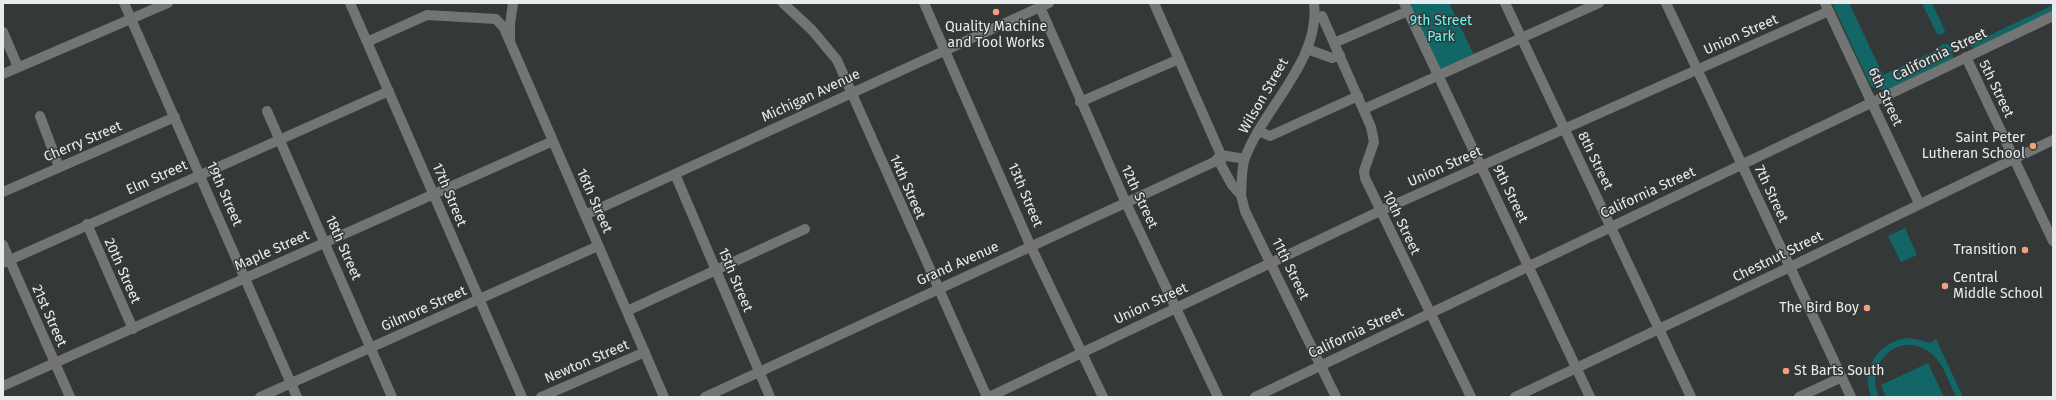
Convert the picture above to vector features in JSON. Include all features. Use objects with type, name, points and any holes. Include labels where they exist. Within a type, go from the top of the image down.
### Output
[{"type":"street","name":"19th Street","points":[[124,3],[297,397]]},
{"type":"street","points":[[3,74],[168,3]]},
{"type":"street","name":"17th Street","points":[[350,3],[522,397]]},
{"type":"street","points":[[367,42],[427,16],[496,19],[507,11],[511,3]]},
{"type":"street","points":[[510,44],[511,3]]},
{"type":"street","name":"14th Street","points":[[783,3],[825,44],[836,60],[852,93],[855,105],[937,289],[988,397]]},
{"type":"street","name":"13th Street","points":[[924,3],[1032,247],[1103,397]]},
{"type":"street","name":"Michigan Avenue","points":[[585,215],[1049,3]]},
{"type":"street","name":"11th Street","points":[[1154,3],[1220,155],[1221,165],[1232,185],[1241,194],[1245,211],[1336,397]]},
{"type":"street","name":"8th Street","points":[[1505,3],[1691,397]]},
{"type":"street","points":[[1364,109],[1599,3]]},
{"type":"street","name":"7th Street","points":[[1666,3],[1851,397]]},
{"type":"street","name":"12th Street","points":[[1040,7],[1080,102],[1126,203],[1218,397]]},
{"type":"street","points":[[1334,43],[1406,7]]},
{"type":"street","name":"9th Street","points":[[1406,7],[1590,397]]},
{"type":"street","name":"Union Street","points":[[988,397],[1380,211],[1697,70],[1827,7]]},
{"type":"street","name":"6th Street","points":[[1827,7],[1920,203]]},
{"type":"street","name":"10th Street","points":[[1317,10],[1340,55],[1364,109],[1374,142],[1364,171],[1365,178],[1471,397]]},
{"type":"street","name":"Wilson Street","points":[[1241,194],[1245,159],[1258,131],[1307,49],[1317,10]]},
{"type":"street","name":"California Street","points":[[1255,397],[1610,226],[1872,104],[2053,16]]},
{"type":"street","name":"16th Street","points":[[496,19],[504,28],[664,397]]},
{"type":"street","points":[[3,32],[18,67]]},
{"type":"street","points":[[1307,49],[1332,58],[1340,55]]},
{"type":"street","name":"5th Street","points":[[1966,57],[2053,241]]},
{"type":"street","points":[[1080,102],[1179,59]]},
{"type":"street","name":"Elm Street","points":[[6,261],[86,224],[389,91]]},
{"type":"street","points":[[1258,131],[1270,136],[1358,96]]},
{"type":"street","name":"18th Street","points":[[267,111],[392,397]]},
{"type":"street","points":[[40,116],[59,167]]},
{"type":"street","name":"Cherry Street","points":[[3,192],[175,117]]},
{"type":"street","name":"Chestnut Street","points":[[1515,397],[1790,267],[2053,140]]},
{"type":"street","name":"Maple Street","points":[[3,386],[553,141]]},
{"type":"street","points":[[1220,155],[1245,159]]},
{"type":"street","name":"Grand Avenue","points":[[706,397],[1214,162],[1220,155]]},
{"type":"street","name":"15th Street","points":[[675,174],[770,397]]},
{"type":"street","name":"20th Street","points":[[86,224],[133,329]]},
{"type":"street","points":[[627,310],[716,271],[805,229]]},
{"type":"street","name":"21st Street","points":[[3,245],[6,261],[70,397]]},
{"type":"street","name":"Gilmore Street","points":[[260,397],[598,246]]},
{"type":"street","name":"Newton Street","points":[[541,397],[645,352]]},
{"type":"street","points":[[1799,397],[1842,377]]},
{"type":"green space","name":"9th Street Park","points":[[1409,3],[1449,3],[1474,55],[1439,71]]},
{"type":"green space","points":[[1832,3],[1849,3],[1883,75],[1935,51],[1943,44],[1948,44],[1952,47],[1953,58],[1887,90],[1876,89],[1871,86]]},
{"type":"green space","points":[[1922,3],[1932,3],[1945,31],[1942,35],[1937,34]]},
{"type":"green space","points":[[2053,5],[2053,11],[1974,48],[1969,45]]},
{"type":"green space","points":[[1905,228],[1917,255],[1901,262],[1888,236]]},
{"type":"green space","points":[[1906,338],[1930,343],[1936,339],[1963,397],[1956,397],[1943,368],[1932,354],[1920,347],[1909,345],[1898,347],[1888,353],[1881,361],[1876,372],[1875,384],[1879,397],[1871,397],[1868,387],[1868,377],[1870,367],[1874,359],[1887,345]]},
{"type":"green space","points":[[1928,363],[1944,397],[1886,397],[1881,385]]},
{"type":"place","name":"Quality Machine and Tool Works","points":[[996,12]]},
{"type":"place","name":"Saint Peter Lutheran School","points":[[2033,146]]},
{"type":"place","name":"Transition","points":[[2025,250]]},
{"type":"place","name":"Central Middle School","points":[[1945,286]]},
{"type":"place","name":"The Bird Boy","points":[[1867,308]]},
{"type":"place","name":"St Barts South","points":[[1786,371]]}]
